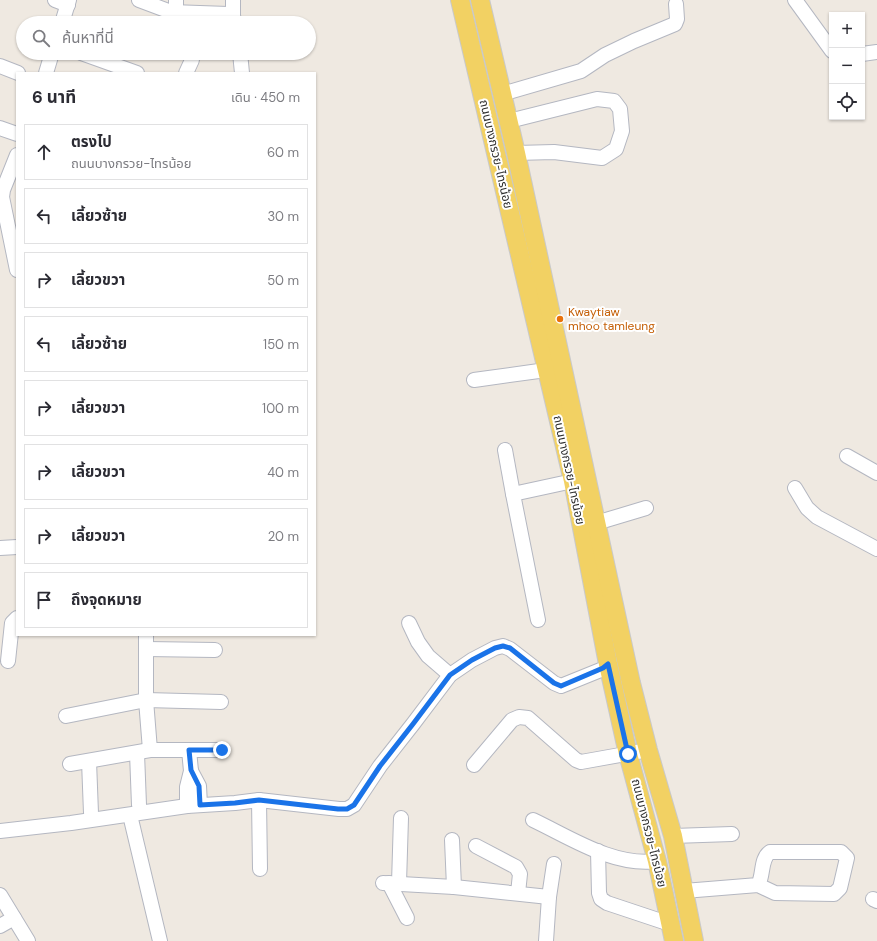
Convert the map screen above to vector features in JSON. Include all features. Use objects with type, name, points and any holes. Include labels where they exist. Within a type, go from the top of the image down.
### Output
[{"type":"main road","name":"ถนนบางกรวย-ไทรน้อย","points":[[460,0],[573,481],[608,664],[628,754],[657,861],[672,932]]},
{"type":"main road","name":"ถนนบางกรวย-ไทรน้อย","points":[[480,0],[509,121],[631,683],[648,750],[673,836],[694,941]]},
{"type":"street","points":[[139,0],[164,10],[176,6],[228,14],[230,16]]},
{"type":"street","points":[[233,0],[234,16]]},
{"type":"street","points":[[795,0],[830,48]]},
{"type":"street","points":[[63,16],[64,2]]},
{"type":"street","points":[[502,94],[581,71],[605,55],[675,24],[677,19],[676,4]]},
{"type":"street","points":[[865,54],[877,52]]},
{"type":"street","points":[[46,72],[50,60]]},
{"type":"street","points":[[101,60],[134,72]]},
{"type":"street","points":[[186,72],[192,60]]},
{"type":"street","points":[[241,60],[242,72]]},
{"type":"street","points":[[0,66],[16,72]]},
{"type":"street","points":[[509,121],[597,99],[614,101],[620,109],[622,131],[616,150],[602,158],[554,152],[516,153]]},
{"type":"street","points":[[0,128],[16,134]]},
{"type":"street","points":[[16,159],[3,190],[2,197],[16,265]]},
{"type":"street","points":[[474,380],[546,370]]},
{"type":"street","points":[[505,450],[538,620]]},
{"type":"street","points":[[847,456],[877,473]]},
{"type":"street","points":[[513,494],[573,481]]},
{"type":"street","points":[[795,488],[807,508],[818,517],[877,549]]},
{"type":"street","points":[[596,522],[646,508]]},
{"type":"street","points":[[0,548],[16,546]]},
{"type":"street","points":[[8,661],[12,623],[16,619]]},
{"type":"street","points":[[409,622],[418,642],[428,656],[450,675]]},
{"type":"street","points":[[146,636],[144,751],[134,810],[160,941]]},
{"type":"street","points":[[0,831],[71,823],[134,810],[259,800],[347,809],[354,805],[380,766],[450,675],[472,660],[495,648],[503,646],[510,648],[554,683],[561,686],[603,668],[608,664]]},
{"type":"street","points":[[146,649],[215,650]]},
{"type":"street","points":[[66,716],[146,700],[221,702]]},
{"type":"street","points":[[474,765],[512,720],[519,717],[528,718],[576,760],[581,762],[648,750]]},
{"type":"street","points":[[189,750],[191,770],[199,786],[193,806]]},
{"type":"street","points":[[70,764],[144,751],[222,750]]},
{"type":"street","points":[[89,761],[91,812]]},
{"type":"street","points":[[259,800],[260,869]]},
{"type":"street","points":[[401,818],[391,883],[406,918]]},
{"type":"street","points":[[533,820],[598,851],[643,863],[657,861]]},
{"type":"street","points":[[673,836],[732,834]]},
{"type":"street","points":[[452,840],[454,887]]},
{"type":"street","points":[[476,846],[516,867],[520,874],[518,893]]},
{"type":"street","points":[[598,851],[599,893],[601,899],[672,932]]},
{"type":"street","points":[[684,891],[758,885],[775,893],[834,894],[840,888],[847,858],[841,852],[770,852],[764,858],[758,885]]},
{"type":"street","points":[[546,941],[549,897],[554,864]]},
{"type":"street","points":[[391,883],[454,887],[549,897]]},
{"type":"street","points":[[0,895],[28,941]]},
{"type":"street","points":[[0,926],[14,918]]},
{"type":"place","name":"Kwaytiaw mhoo tamleung","points":[[560,319]]},
{"type":"route","points":[[222,750],[189,750],[191,770],[199,786],[200,805],[259,800],[347,809],[354,805],[380,766],[450,675],[472,660],[495,648],[503,646],[510,648],[554,683],[561,686],[569,684],[603,668],[608,664],[628,754]]}]
